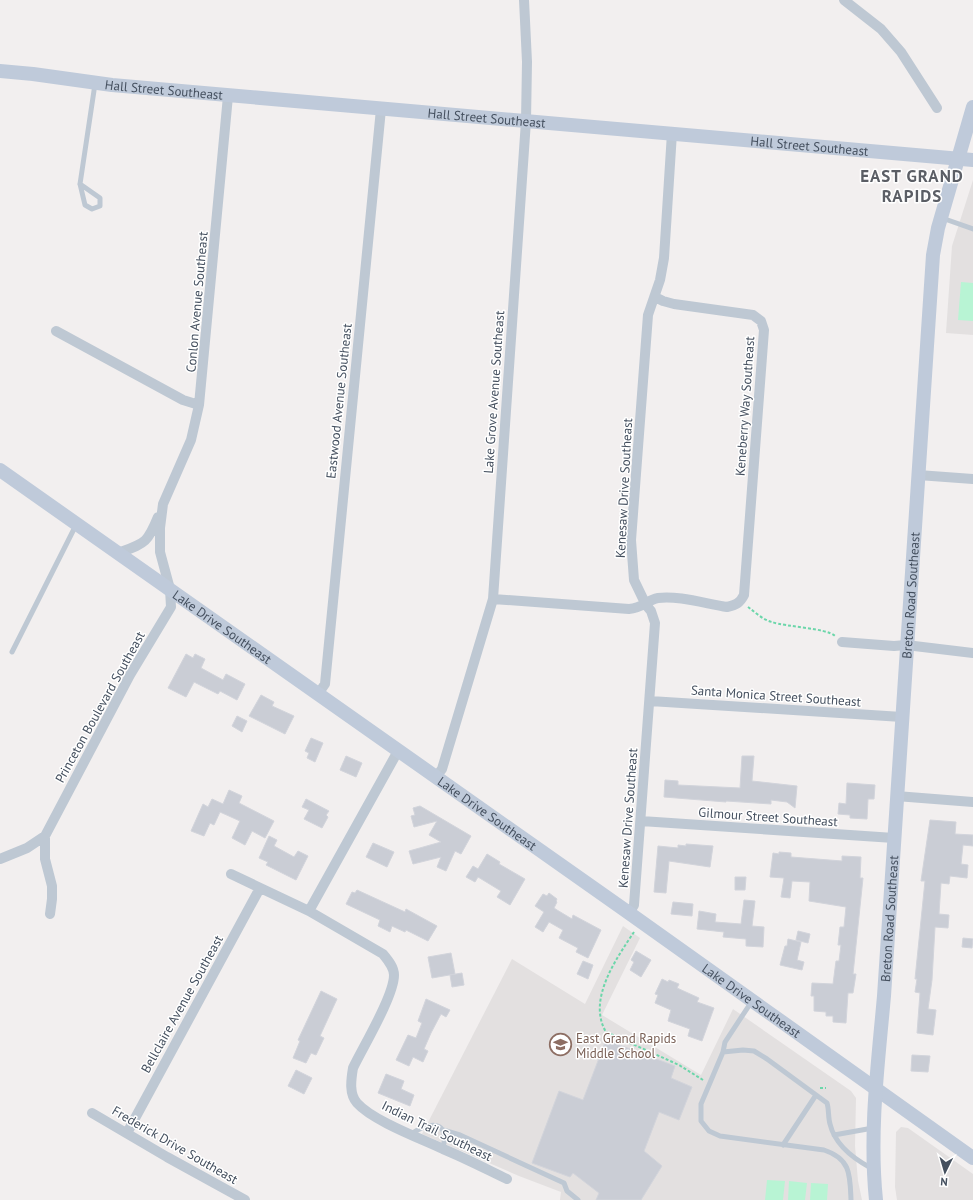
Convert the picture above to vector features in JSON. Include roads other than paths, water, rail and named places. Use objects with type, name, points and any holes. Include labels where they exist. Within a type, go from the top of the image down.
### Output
[{"type":"main road","name":"Hall Street Southeast","points":[[0,71],[95,83],[228,96],[973,160]]},
{"type":"main road","name":"Breton Road Southeast","points":[[876,1200],[872,1169],[876,1089],[884,996],[896,796],[933,255],[941,218],[973,107]]},
{"type":"main road","name":"Lake Drive Southeast","points":[[0,470],[629,913],[973,1158]]},
{"type":"street","name":"Lake Grove Avenue Southeast","points":[[436,777],[442,769],[493,599],[526,121],[527,62],[524,0]]},
{"type":"street","points":[[844,0],[882,29],[900,52],[937,108]]},
{"type":"street","name":"Conlon Avenue Southeast","points":[[118,553],[142,543],[150,537],[191,440],[200,405],[228,96]]},
{"type":"street","name":"Eastwood Avenue Southeast","points":[[318,694],[325,684],[381,109]]},
{"type":"street","name":"Kenesaw Drive Southeast","points":[[629,913],[634,905],[655,623],[651,611],[646,605],[634,580],[631,540],[648,315],[655,297],[664,258],[672,133]]},
{"type":"street","name":"Keneberry Way Southeast","points":[[646,605],[657,598],[664,598],[727,607],[734,606],[744,595],[764,330],[761,322],[753,315],[674,304],[655,297]]},
{"type":"street","points":[[56,331],[183,400],[200,405]]},
{"type":"street","points":[[918,475],[973,479]]},
{"type":"street","name":"Conlon Avenue Southeast","points":[[163,504],[160,528],[160,552],[170,589]]},
{"type":"street","name":"Princeton Boulevard Southeast","points":[[0,859],[27,848],[44,836],[130,675],[171,606],[170,589]]},
{"type":"street","points":[[493,599],[629,609],[646,605]]},
{"type":"street","points":[[842,642],[894,646],[906,645],[973,653]]},
{"type":"street","name":"Santa Monica Street Southeast","points":[[650,701],[902,717]]},
{"type":"street","points":[[309,911],[398,751]]},
{"type":"street","points":[[896,796],[973,802]]},
{"type":"street","name":"Gilmour Street Southeast","points":[[641,821],[894,838]]},
{"type":"street","points":[[44,836],[45,859],[52,886],[50,914]]},
{"type":"street","name":"Indian Trail Southeast","points":[[231,874],[309,911],[383,954],[390,962],[394,974],[392,991],[353,1068],[351,1082],[352,1092],[357,1103],[366,1110],[411,1135],[443,1148],[507,1179]]},
{"type":"street","name":"Bellclaire Avenue Southeast","points":[[127,1133],[260,888]]},
{"type":"street","name":"Frederick Drive Southeast","points":[[92,1113],[245,1200]]},
{"type":"lane","points":[[80,184],[100,198],[100,206],[92,209],[85,205],[80,184],[95,83]]},
{"type":"lane","points":[[941,218],[973,229]]},
{"type":"lane","points":[[12,652],[77,524]]},
{"type":"lane","points":[[752,1001],[725,1042],[723,1052],[701,1104],[701,1121],[710,1131],[720,1136],[824,1150],[838,1156],[843,1161],[849,1173],[851,1200]]},
{"type":"lane","points":[[723,1052],[743,1050],[754,1051],[766,1058],[816,1095],[828,1106],[830,1125],[834,1135],[858,1162],[872,1169]]},
{"type":"lane","points":[[782,1145],[816,1095]]},
{"type":"lane","points":[[411,1135],[423,1126],[438,1126],[443,1130],[460,1135],[564,1182],[567,1191],[578,1200]]},
{"type":"lane","points":[[834,1135],[874,1128]]},
{"type":"lane","points":[[443,1130],[445,1135],[443,1148]]},
{"type":"place","name":"East Grand Rapids Middle School","points":[[560,1045]]},
{"type":"district","name":"EAST GRAND RAPIDS","points":[[912,186]]}]
